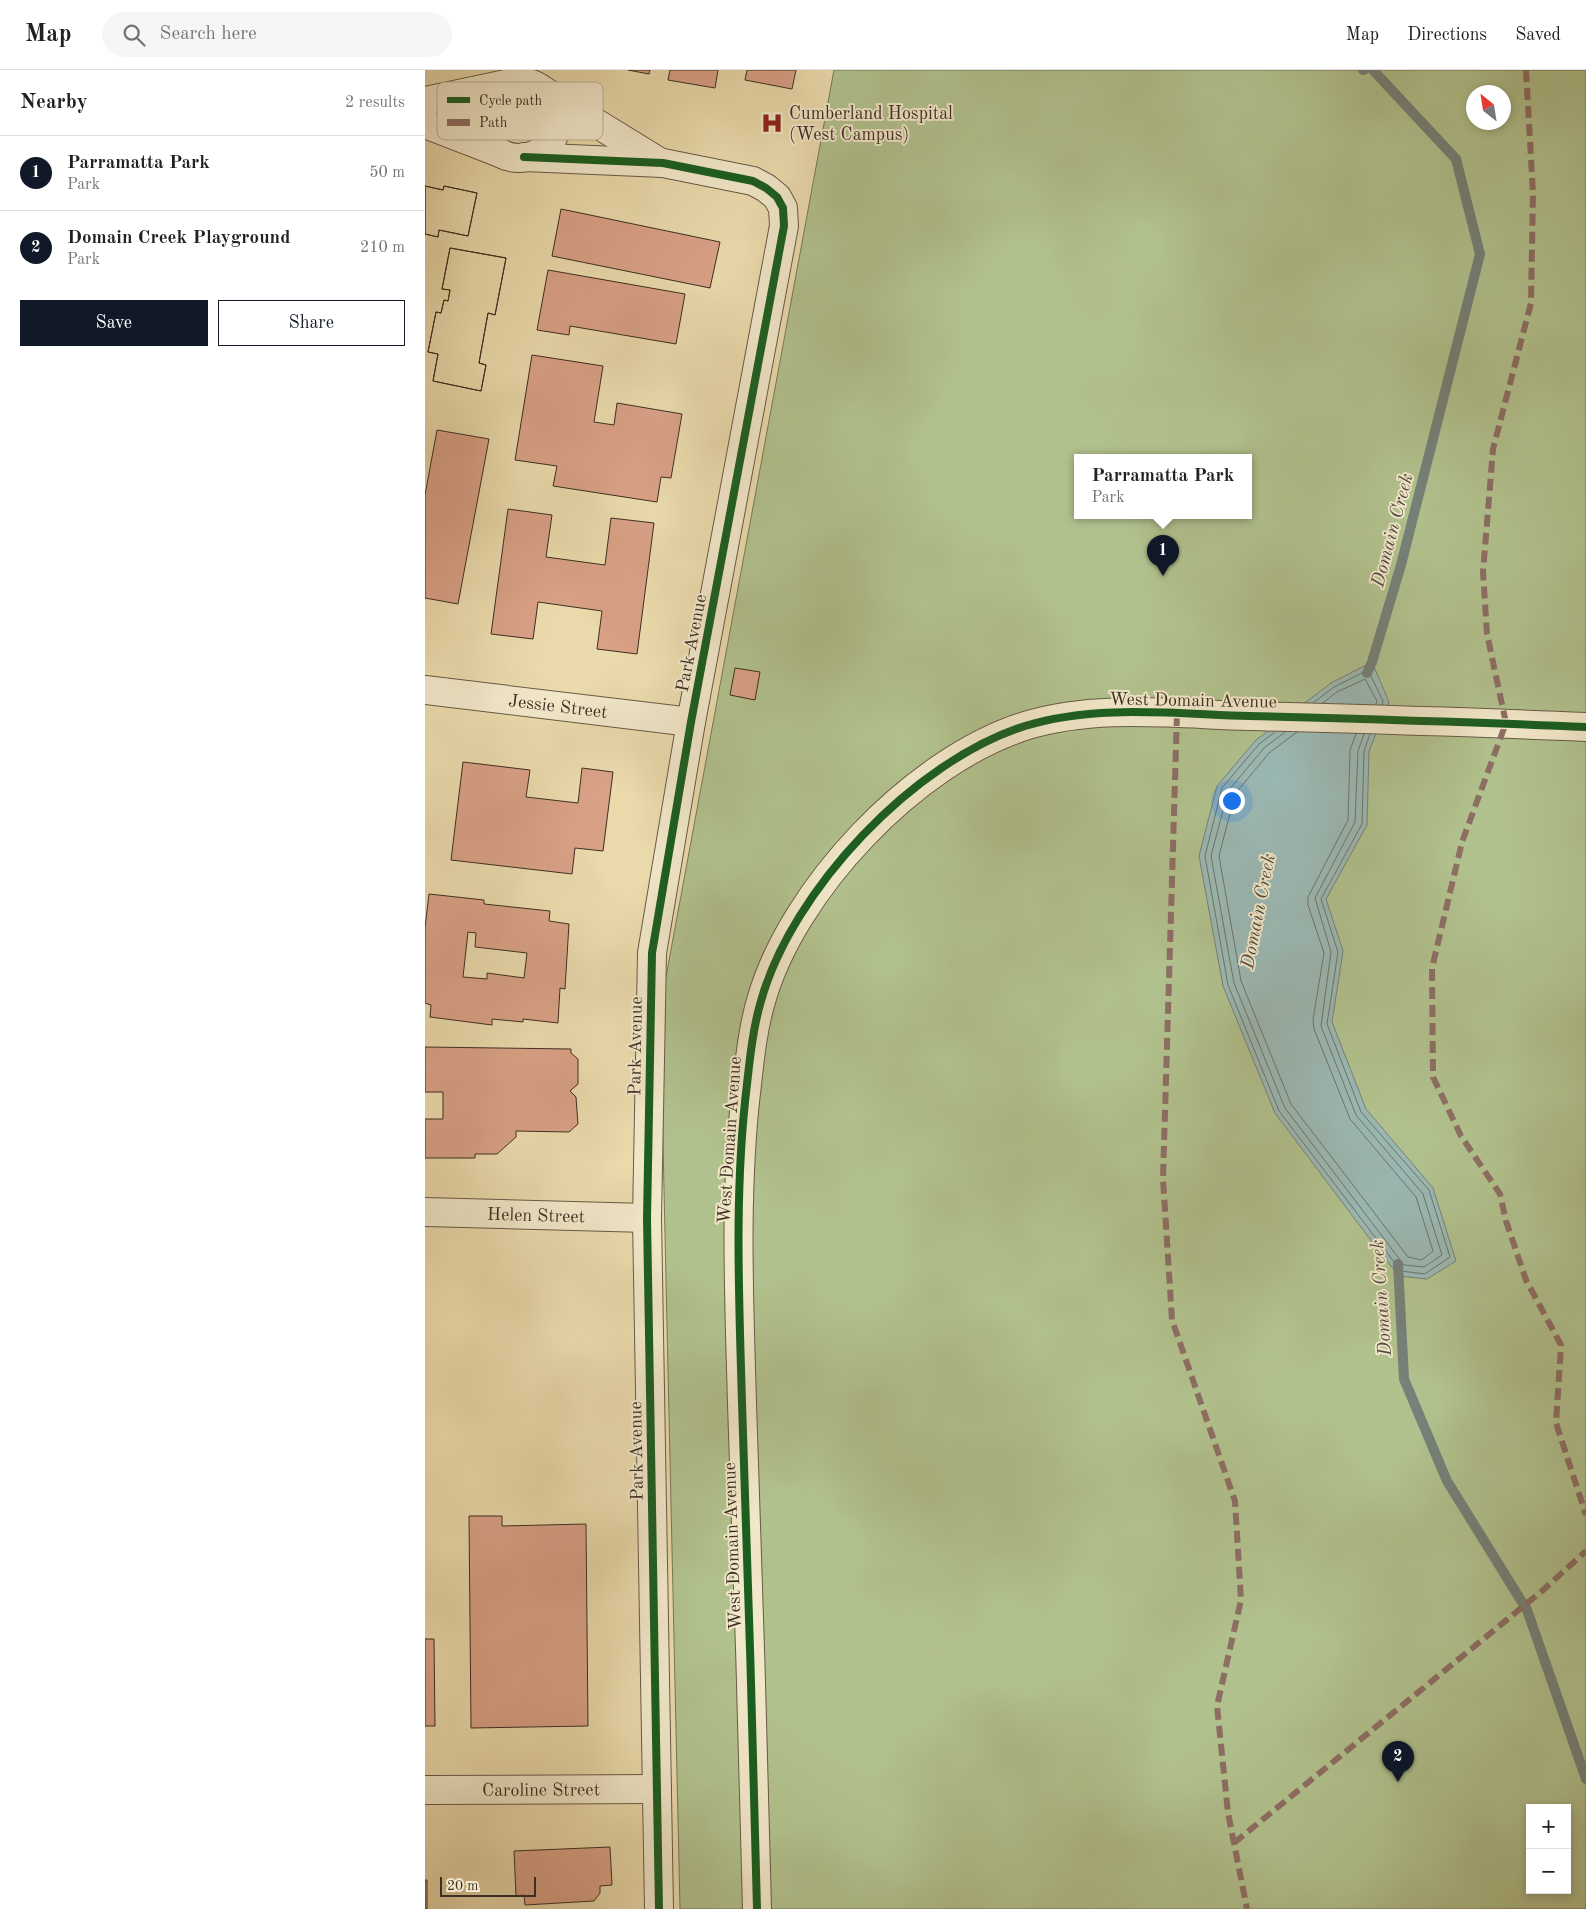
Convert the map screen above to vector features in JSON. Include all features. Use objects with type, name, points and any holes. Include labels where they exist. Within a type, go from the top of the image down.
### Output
[{"type":"street","points":[[425,124],[437,128]]},
{"type":"street","points":[[603,127],[663,163]]},
{"type":"street","points":[[470,140],[512,155],[663,163]]},
{"type":"street","points":[[487,140],[512,155],[536,153],[546,146],[550,140]]},
{"type":"street","name":"Park Avenue","points":[[659,1909],[647,1218],[652,953],[691,722],[784,226],[783,208],[777,197],[753,181],[663,163]]},
{"type":"street","name":"Jessie Street","points":[[425,690],[691,722]]},
{"type":"street","name":"West Domain Avenue","points":[[757,1909],[737,1239],[742,1125],[752,1043],[761,1000],[779,954],[803,913],[832,872],[856,843],[880,818],[917,785],[949,762],[988,740],[1026,726],[1075,715],[1125,713],[1418,719],[1586,726]]},
{"type":"street","name":"Helen Street","points":[[425,1212],[647,1218]]},
{"type":"street","name":"Caroline Street","points":[[425,1790],[657,1788]]},
{"type":"green space","points":[[834,70],[1586,70],[1586,1909],[680,1909],[660,1009]]},
{"type":"water","points":[[1372,662],[1389,702],[1369,751],[1367,825],[1326,899],[1343,951],[1332,1022],[1366,1109],[1433,1188],[1456,1261],[1427,1279],[1399,1276],[1275,1113],[1223,986],[1199,856],[1217,786],[1256,740],[1331,683]]},
{"type":"building","points":[[628,70],[650,70],[649,74]]},
{"type":"building","points":[[670,70],[718,70],[715,88],[668,80]]},
{"type":"building","points":[[747,70],[796,70],[792,89],[745,80]]},
{"type":"building","points":[[425,186],[443,190],[444,186],[477,193],[468,236],[439,230],[438,237],[425,234]]},
{"type":"building","points":[[425,186],[443,190],[444,186],[477,193],[468,236],[439,230],[438,237],[425,234]]},
{"type":"building","points":[[561,209],[720,242],[710,288],[552,256]]},
{"type":"building","points":[[450,248],[506,258],[495,315],[488,313],[479,363],[486,365],[481,391],[433,381],[438,354],[428,352],[436,312],[441,313],[444,300],[448,301],[450,290],[442,289]]},
{"type":"building","points":[[450,248],[506,258],[495,315],[488,313],[479,363],[486,365],[481,391],[433,381],[438,354],[428,352],[436,312],[441,313],[444,300],[448,301],[450,290],[442,289]]},
{"type":"building","points":[[548,270],[685,294],[676,344],[570,326],[569,335],[537,330]]},
{"type":"building","points":[[532,355],[603,366],[594,422],[614,425],[617,403],[682,414],[671,478],[661,477],[657,502],[553,486],[557,466],[515,460]]},
{"type":"building","points":[[437,430],[489,439],[458,604],[425,598],[425,495]]},
{"type":"building","points":[[508,509],[552,515],[546,557],[605,565],[611,518],[654,523],[637,654],[597,649],[602,611],[538,602],[533,639],[491,634]]},
{"type":"building","points":[[735,668],[760,672],[755,700],[730,695]]},
{"type":"building","points":[[463,762],[530,770],[526,797],[578,803],[582,768],[613,772],[603,851],[575,848],[572,874],[451,860]]},
{"type":"building","points":[[429,894],[484,900],[484,904],[550,911],[549,921],[569,924],[565,989],[560,988],[558,1023],[523,1019],[523,1022],[492,1019],[492,1025],[430,1017],[431,1005],[425,1003],[425,928]],"holes":[[[468,932],[476,933],[475,947],[527,953],[524,978],[487,973],[487,979],[463,977]]]},
{"type":"building","points":[[425,1047],[571,1049],[571,1053],[578,1059],[578,1084],[570,1091],[576,1097],[578,1124],[569,1132],[516,1131],[516,1137],[497,1154],[475,1154],[475,1158],[425,1158],[425,1119],[443,1119],[443,1092],[425,1092]]},
{"type":"building","points":[[469,1516],[502,1516],[502,1526],[586,1524],[588,1726],[471,1728]]},
{"type":"building","points":[[425,1639],[434,1639],[435,1726],[425,1726]]},
{"type":"building","points":[[610,1847],[612,1885],[600,1886],[600,1893],[594,1901],[525,1905],[524,1895],[516,1896],[514,1851]]},
{"type":"building","points":[[425,1880],[427,1880],[427,1909],[425,1909]]},
{"type":"waterway","name":"Domain Creek","points":[[1367,673],[1401,565],[1480,254],[1456,159],[1373,70]]},
{"type":"waterway","name":"Domain Creek","points":[[1398,1264],[1404,1379],[1447,1481],[1527,1610],[1586,1779]]},
{"type":"marked path","points":[[1526,70],[1533,193],[1531,303],[1493,449],[1483,572],[1487,634],[1506,723],[1462,842],[1432,968],[1433,1077],[1461,1136],[1500,1194],[1506,1221],[1526,1280],[1561,1345],[1556,1423],[1586,1515]]},
{"type":"marked path","points":[[1177,714],[1163,1178],[1172,1320],[1235,1501],[1241,1600],[1217,1706],[1228,1813],[1247,1909]]},
{"type":"marked path","points":[[1234,1843],[1542,1591],[1586,1551]]},
{"type":"cycle path","points":[[524,157],[663,163],[753,181],[777,197],[783,208],[784,226],[691,722],[652,953],[647,1218],[659,1909]]},
{"type":"cycle path","points":[[757,1909],[738,1243],[740,1164],[752,1042],[761,1001],[777,959],[800,916],[829,874],[863,835],[901,799],[941,768],[983,743],[1025,726],[1052,719],[1107,713],[1165,712],[1586,727]]},
{"type":"place","name":"Cumberland Hospital (West Campus)","points":[[772,123]]},
{"type":"place","name":"Parramatta Park","points":[[1163,576]]},
{"type":"place","name":"Domain Creek Playground","points":[[1398,1782]]}]
